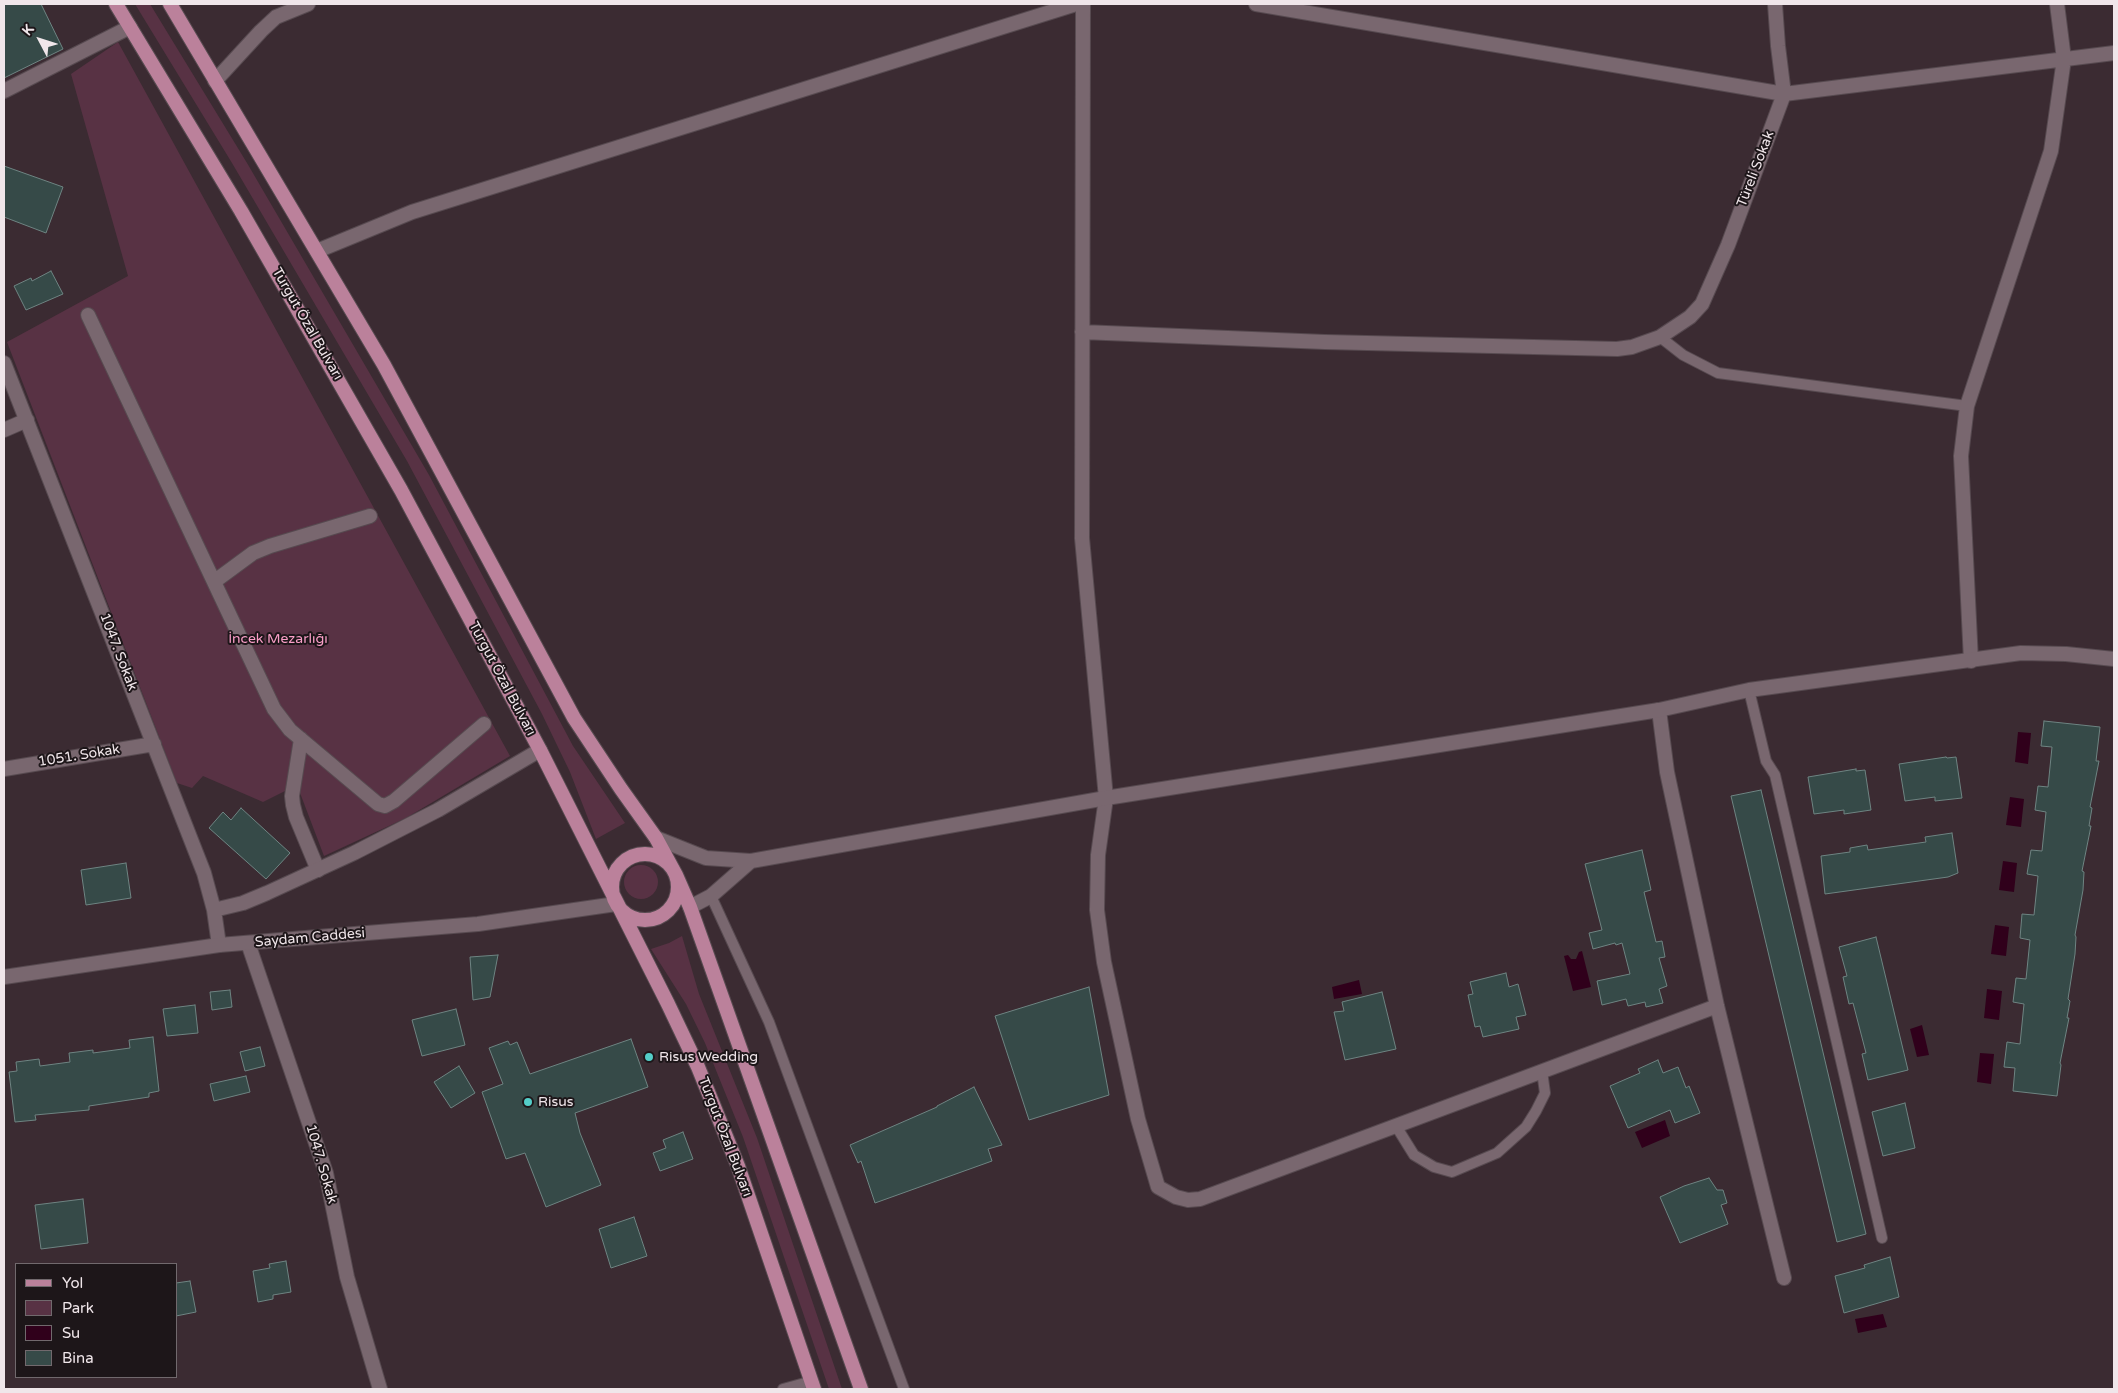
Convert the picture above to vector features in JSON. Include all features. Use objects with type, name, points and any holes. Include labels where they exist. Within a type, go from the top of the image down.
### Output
[{"type":"main road","name":"Turgut Özal Bulvarı","points":[[116,4],[241,211],[382,456],[540,750],[668,1004],[716,1110],[738,1166],[813,1385]]},
{"type":"main road","points":[[170,4],[317,251],[440,466],[574,718],[606,768],[656,838],[676,876],[690,908],[861,1389]]},
{"type":"main road","points":[[651,855],[662,858],[676,876],[678,887],[676,898],[671,908],[653,920],[632,918],[616,904],[612,894],[615,873],[621,864],[629,858],[651,855]]},
{"type":"street","points":[[215,81],[276,17],[308,4]]},
{"type":"street","points":[[317,251],[412,212],[1076,4]]},
{"type":"street","points":[[1083,4],[1082,538],[1106,798],[1096,884],[1100,936],[1138,1119],[1158,1187],[1176,1197],[1188,1200],[1200,1199],[1717,1006]]},
{"type":"street","points":[[1256,4],[1784,94],[2114,53]]},
{"type":"street","points":[[1775,4],[1784,94]]},
{"type":"street","points":[[1971,661],[1961,456],[1967,406],[2051,151],[2064,59],[2057,4]]},
{"type":"street","points":[[4,91],[130,27]]},
{"type":"street","name":"Türeli Sokak","points":[[1082,332],[1325,342],[1598,349],[1632,347],[1660,337],[1683,322],[1702,304],[1728,245],[1784,94]]},
{"type":"street","points":[[88,315],[274,709],[282,720],[301,739],[378,804],[384,806],[394,801],[484,724]]},
{"type":"street","name":"1047. Sokak","points":[[4,363],[204,873],[214,910],[219,945]]},
{"type":"street","points":[[4,430],[27,420]]},
{"type":"street","points":[[215,581],[253,553],[270,546],[370,516]]},
{"type":"street","points":[[656,838],[706,858],[751,861],[1106,798],[1659,710],[1750,690],[2021,654],[2066,654],[2114,659]]},
{"type":"street","points":[[1659,710],[1667,772],[1717,1006],[1784,1278]]},
{"type":"street","points":[[301,739],[292,805],[318,870]]},
{"type":"street","name":"1051. Sokak","points":[[4,769],[154,744]]},
{"type":"street","points":[[214,910],[243,903],[318,870],[438,810],[540,750]]},
{"type":"street","points":[[690,908],[711,896],[751,861]]},
{"type":"street","name":"Saydam Caddesi","points":[[4,978],[219,945],[478,924],[616,904]]},
{"type":"street","name":"1047. Sokak","points":[[248,943],[323,1163],[333,1201],[347,1277],[380,1389]]},
{"type":"lane","points":[[1660,337],[1683,355],[1718,373],[1967,406]]},
{"type":"lane","points":[[1750,690],[1766,761],[1775,775],[1882,1238]]},
{"type":"lane","points":[[711,896],[769,1022],[904,1389]]},
{"type":"lane","points":[[1396,1126],[1414,1155],[1434,1168],[1452,1172],[1497,1153],[1526,1127],[1545,1093],[1542,1071]]},
{"type":"lane","points":[[783,1389],[813,1385]]},
{"type":"green space","points":[[135,4],[150,4],[247,163],[429,475],[573,746],[625,823],[596,839],[570,772],[542,714],[407,461],[232,163]]},
{"type":"green space","name":"İncek Mezarlığı","points":[[118,42],[510,756],[406,818],[324,856],[297,785],[263,802],[203,776],[192,788],[177,783],[7,342],[128,276],[71,74]]},
{"type":"green space","points":[[641,865],[653,870],[658,882],[653,894],[641,899],[629,894],[624,882],[629,870]]},
{"type":"green space","points":[[682,936],[699,994],[757,1138],[842,1389],[829,1389],[743,1137],[705,1043],[686,1004],[651,949]]},
{"type":"water","points":[[2018,732],[2031,733],[2028,764],[2015,762]]},
{"type":"water","points":[[2010,797],[2024,799],[2021,827],[2006,825]]},
{"type":"water","points":[[2003,861],[2017,863],[2014,892],[1999,890]]},
{"type":"water","points":[[1995,925],[2009,927],[2006,956],[1991,954]]},
{"type":"water","points":[[1582,951],[1591,987],[1573,991],[1564,956],[1568,955],[1571,959],[1576,959],[1579,952]]},
{"type":"water","points":[[1359,980],[1362,994],[1334,999],[1332,987]]},
{"type":"water","points":[[1987,989],[2002,991],[1999,1020],[1984,1018]]},
{"type":"water","points":[[1922,1025],[1929,1055],[1917,1057],[1910,1029]]},
{"type":"water","points":[[1980,1053],[1994,1054],[1991,1084],[1977,1082]]},
{"type":"water","points":[[1665,1120],[1670,1136],[1642,1148],[1635,1132]]},
{"type":"water","points":[[1883,1314],[1887,1327],[1858,1333],[1855,1319]]},
{"type":"building","points":[[4,4],[41,4],[63,49],[4,78]]},
{"type":"building","points":[[4,166],[63,187],[46,233],[4,217]]},
{"type":"building","points":[[51,271],[63,294],[26,310],[14,286],[31,278],[32,281]]},
{"type":"building","points":[[2044,721],[2100,727],[2096,761],[2099,761],[2090,807],[2092,808],[2089,826],[2091,826],[2082,871],[2084,872],[2083,890],[2075,935],[2075,954],[2068,999],[2070,1001],[2067,1018],[2069,1018],[2060,1063],[2057,1096],[2013,1091],[2015,1068],[2004,1067],[2007,1042],[2020,1044],[2024,1004],[2013,1002],[2016,978],[2026,979],[2030,940],[2020,938],[2022,914],[2034,915],[2038,876],[2027,874],[2031,850],[2042,851],[2046,812],[2035,810],[2038,786],[2048,787],[2052,747],[2041,746]]},
{"type":"building","points":[[1956,757],[1962,798],[1935,801],[1935,797],[1905,801],[1899,764]]},
{"type":"building","points":[[1856,769],[1856,771],[1865,770],[1871,810],[1844,814],[1844,810],[1814,814],[1808,777]]},
{"type":"building","points":[[1761,790],[1866,1234],[1837,1242],[1731,796]]},
{"type":"building","points":[[241,808],[290,853],[266,879],[209,828],[223,812],[231,820]]},
{"type":"building","points":[[1952,833],[1958,873],[1948,877],[1825,894],[1821,856],[1850,852],[1850,848],[1867,845],[1868,850],[1926,842],[1925,837]]},
{"type":"building","points":[[1642,850],[1651,890],[1644,892],[1656,942],[1662,941],[1665,957],[1659,958],[1667,986],[1659,989],[1663,1003],[1646,1007],[1645,1002],[1628,1006],[1626,999],[1602,1005],[1597,981],[1630,974],[1622,943],[1593,949],[1589,933],[1602,930],[1585,864]]},
{"type":"building","points":[[126,863],[131,898],[86,905],[81,870]]},
{"type":"building","points":[[1876,937],[1908,1070],[1868,1080],[1862,1054],[1866,1053],[1853,1003],[1849,1004],[1843,977],[1847,976],[1839,947]]},
{"type":"building","points":[[498,955],[490,997],[473,1000],[470,957]]},
{"type":"building","points":[[1506,973],[1509,987],[1518,984],[1526,1015],[1516,1017],[1519,1029],[1483,1037],[1480,1026],[1475,1027],[1468,995],[1473,994],[1470,982]]},
{"type":"building","points":[[1089,987],[1109,1095],[1029,1120],[995,1016]]},
{"type":"building","points":[[230,990],[232,1007],[212,1010],[210,992]]},
{"type":"building","points":[[1382,992],[1396,1049],[1345,1060],[1334,1012],[1344,1011],[1342,1002]]},
{"type":"building","points":[[195,1005],[198,1033],[167,1036],[163,1009]]},
{"type":"building","points":[[456,1009],[465,1045],[422,1056],[412,1020]]},
{"type":"building","points":[[153,1037],[159,1091],[149,1093],[149,1097],[89,1106],[89,1110],[35,1115],[36,1120],[15,1122],[9,1072],[17,1071],[16,1062],[39,1059],[40,1066],[70,1062],[69,1053],[93,1050],[93,1053],[130,1048],[129,1040]]},
{"type":"building","points":[[631,1039],[648,1087],[575,1113],[580,1133],[601,1185],[546,1207],[525,1153],[506,1159],[482,1092],[503,1084],[489,1048],[508,1041],[510,1045],[517,1042],[530,1074]]},
{"type":"building","points":[[260,1047],[265,1066],[245,1071],[240,1052]]},
{"type":"building","points":[[1658,1060],[1663,1073],[1678,1067],[1686,1088],[1689,1086],[1700,1113],[1675,1123],[1670,1110],[1628,1128],[1610,1086],[1640,1073],[1638,1069]]},
{"type":"building","points":[[459,1066],[475,1093],[451,1108],[434,1082]]},
{"type":"building","points":[[246,1076],[250,1092],[214,1101],[210,1084]]},
{"type":"building","points":[[974,1087],[1002,1145],[988,1149],[992,1161],[875,1203],[861,1161],[858,1163],[850,1145],[937,1107]]},
{"type":"building","points":[[1905,1103],[1915,1148],[1883,1156],[1872,1112]]},
{"type":"building","points":[[683,1132],[693,1159],[660,1171],[653,1153],[666,1148],[663,1140]]},
{"type":"building","points":[[1709,1178],[1717,1190],[1723,1190],[1727,1203],[1721,1205],[1728,1224],[1680,1243],[1660,1197],[1684,1186]]},
{"type":"building","points":[[83,1199],[88,1243],[41,1249],[35,1205]]},
{"type":"building","points":[[634,1217],[647,1256],[611,1268],[599,1229]]},
{"type":"building","points":[[1890,1257],[1899,1297],[1844,1313],[1835,1276],[1865,1268],[1864,1265]]},
{"type":"building","points":[[286,1261],[291,1292],[273,1295],[273,1299],[258,1302],[253,1271],[270,1268],[269,1264]]},
{"type":"building","points":[[190,1281],[196,1312],[178,1316],[178,1283]]},
{"type":"place","name":"Risus Wedding","points":[[649,1057]]},
{"type":"place","name":"Risus","points":[[528,1102]]}]
